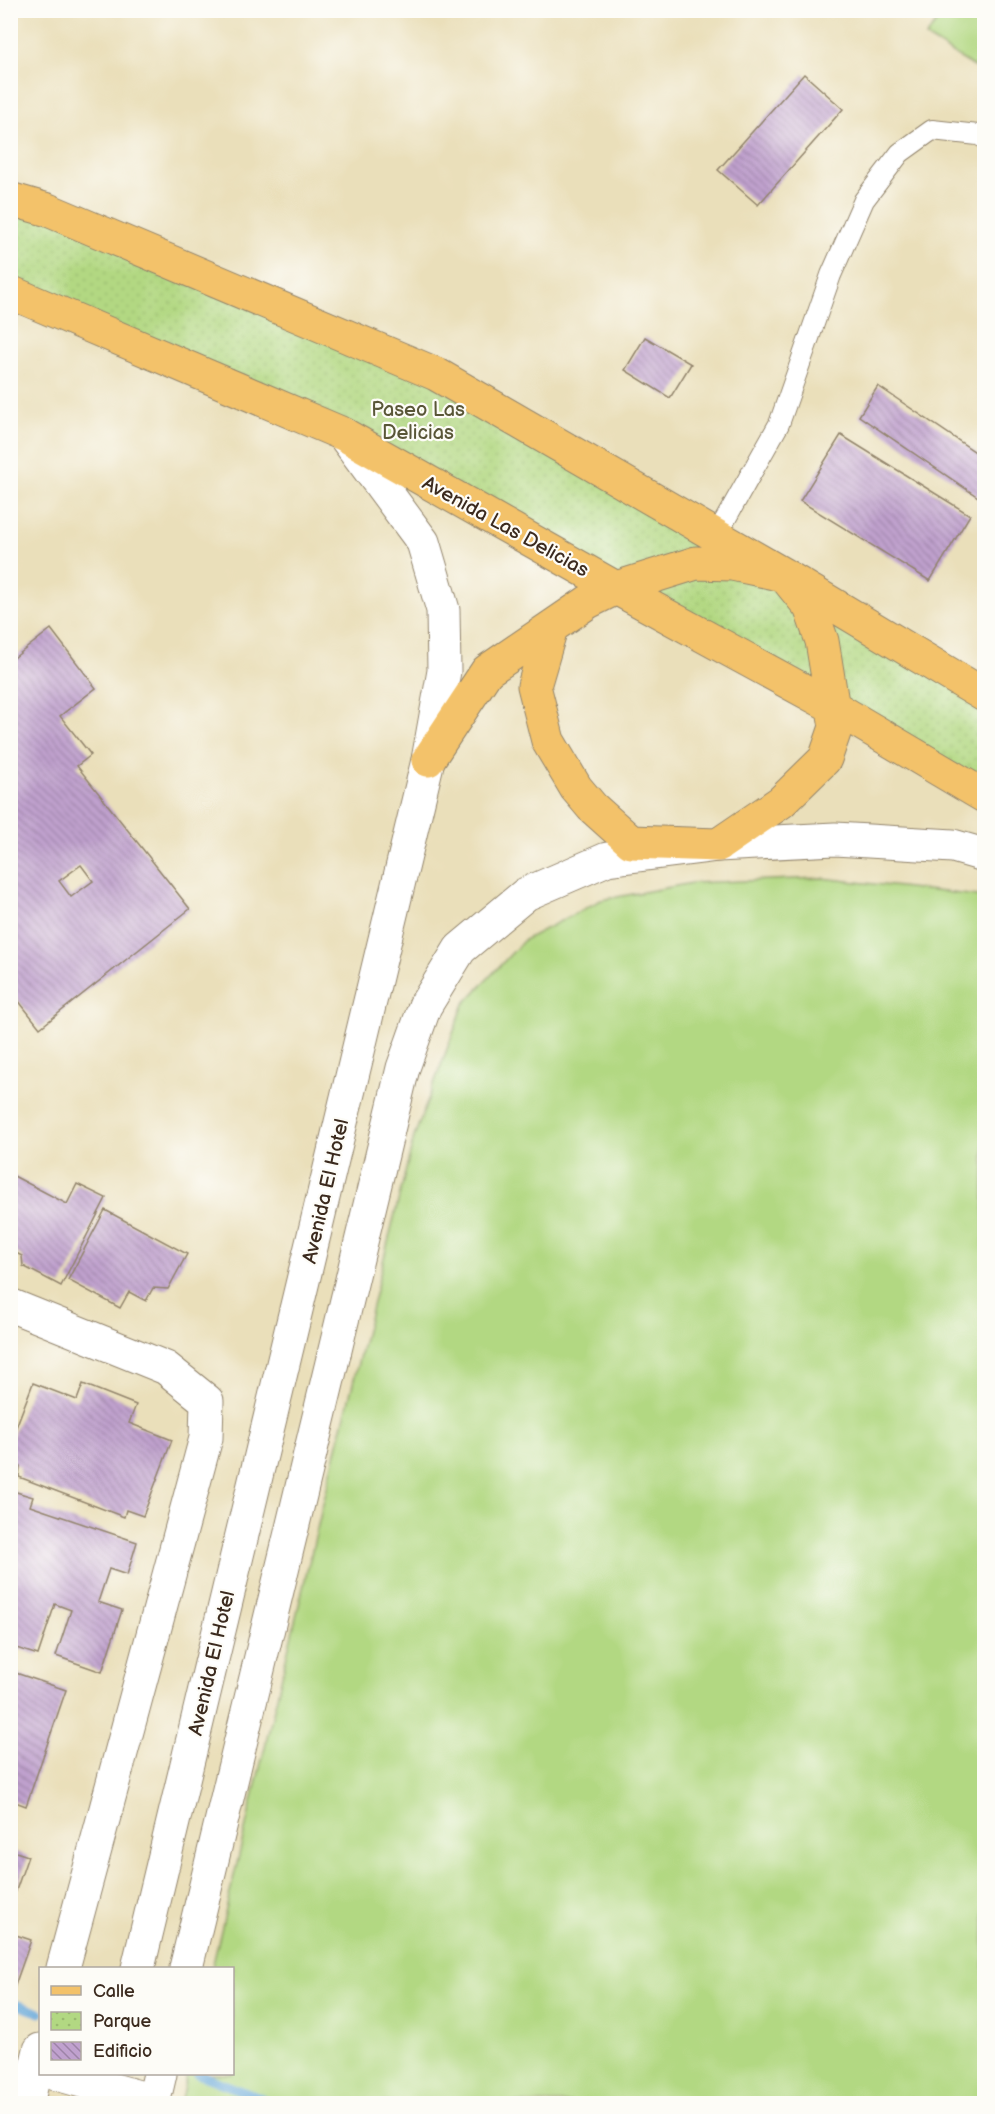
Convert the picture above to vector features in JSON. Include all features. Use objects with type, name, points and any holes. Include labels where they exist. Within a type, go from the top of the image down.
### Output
[{"type":"main road","points":[[10,199],[48,210],[435,374],[784,575],[984,694]]},
{"type":"main road","name":"Avenida Las Delicias","points":[[10,292],[343,434],[616,588],[832,706],[984,796]]},
{"type":"main road","points":[[428,760],[487,671],[588,602],[616,588],[696,563],[732,564],[784,575],[810,608],[822,641],[836,727],[825,759],[781,802],[718,845],[631,842],[592,807],[576,788],[548,741],[534,686],[551,628]]},
{"type":"street","name":"Avenida El Hotel","points":[[138,1967],[428,760],[444,671],[443,610],[423,542],[343,434]]},
{"type":"street","points":[[186,1967],[403,1068],[424,1006],[460,949],[526,894],[607,859],[718,845],[835,838],[953,846],[984,855]]},
{"type":"street","points":[[10,1305],[166,1368],[207,1401],[206,1438],[63,1967]]},
{"type":"street","points":[[27,2103],[37,2064]]},
{"type":"street","points":[[70,2075],[110,2088],[156,2088]]},
{"type":"lane","points":[[716,536],[779,424],[831,275],[864,200],[900,153],[932,130],[978,135],[984,138]]},
{"type":"green space","points":[[944,11],[984,11],[984,73],[926,37]]},
{"type":"green space","name":"Paseo Las Delicias","points":[[10,199],[436,374],[984,695],[984,796],[343,434],[11,292]]},
{"type":"green space","points":[[822,878],[984,898],[984,2103],[180,2103],[187,2075],[234,2075],[234,1967],[212,1967],[414,1137],[464,1004],[524,940],[601,900],[692,883]]},
{"type":"building","points":[[804,74],[843,109],[758,205],[718,170]]},
{"type":"building","points":[[645,337],[691,364],[670,398],[625,370]]},
{"type":"building","points":[[878,386],[984,458],[984,501],[859,416]]},
{"type":"building","points":[[841,435],[970,515],[930,581],[800,501]]},
{"type":"building","points":[[51,629],[96,688],[60,716],[91,755],[77,766],[190,909],[40,1028],[10,990],[10,661]],"holes":[[[81,865],[93,881],[71,897],[59,881]]]},
{"type":"building","points":[[10,1174],[67,1204],[77,1184],[106,1198],[61,1286],[23,1266],[22,1256],[10,1250]]},
{"type":"building","points":[[105,1210],[187,1254],[168,1289],[153,1288],[146,1301],[129,1292],[120,1308],[68,1280]]},
{"type":"building","points":[[33,1383],[77,1400],[83,1384],[136,1405],[129,1423],[172,1440],[143,1516],[126,1510],[124,1517],[19,1477],[20,1466],[10,1463],[10,1443]]},
{"type":"building","points":[[13,1491],[33,1497],[30,1506],[137,1542],[127,1575],[109,1569],[98,1602],[122,1610],[102,1672],[56,1656],[71,1610],[55,1604],[38,1655],[10,1646],[10,1500]]},
{"type":"building","points":[[10,1671],[66,1690],[26,1806],[10,1800]]},
{"type":"building","points":[[10,1850],[28,1856],[11,1905],[10,1905]]},
{"type":"building","points":[[10,1933],[31,1940],[13,1991],[10,1991]]},
{"type":"waterway","points":[[10,2002],[39,2013]]},
{"type":"waterway","points":[[201,2075],[275,2104]]}]
